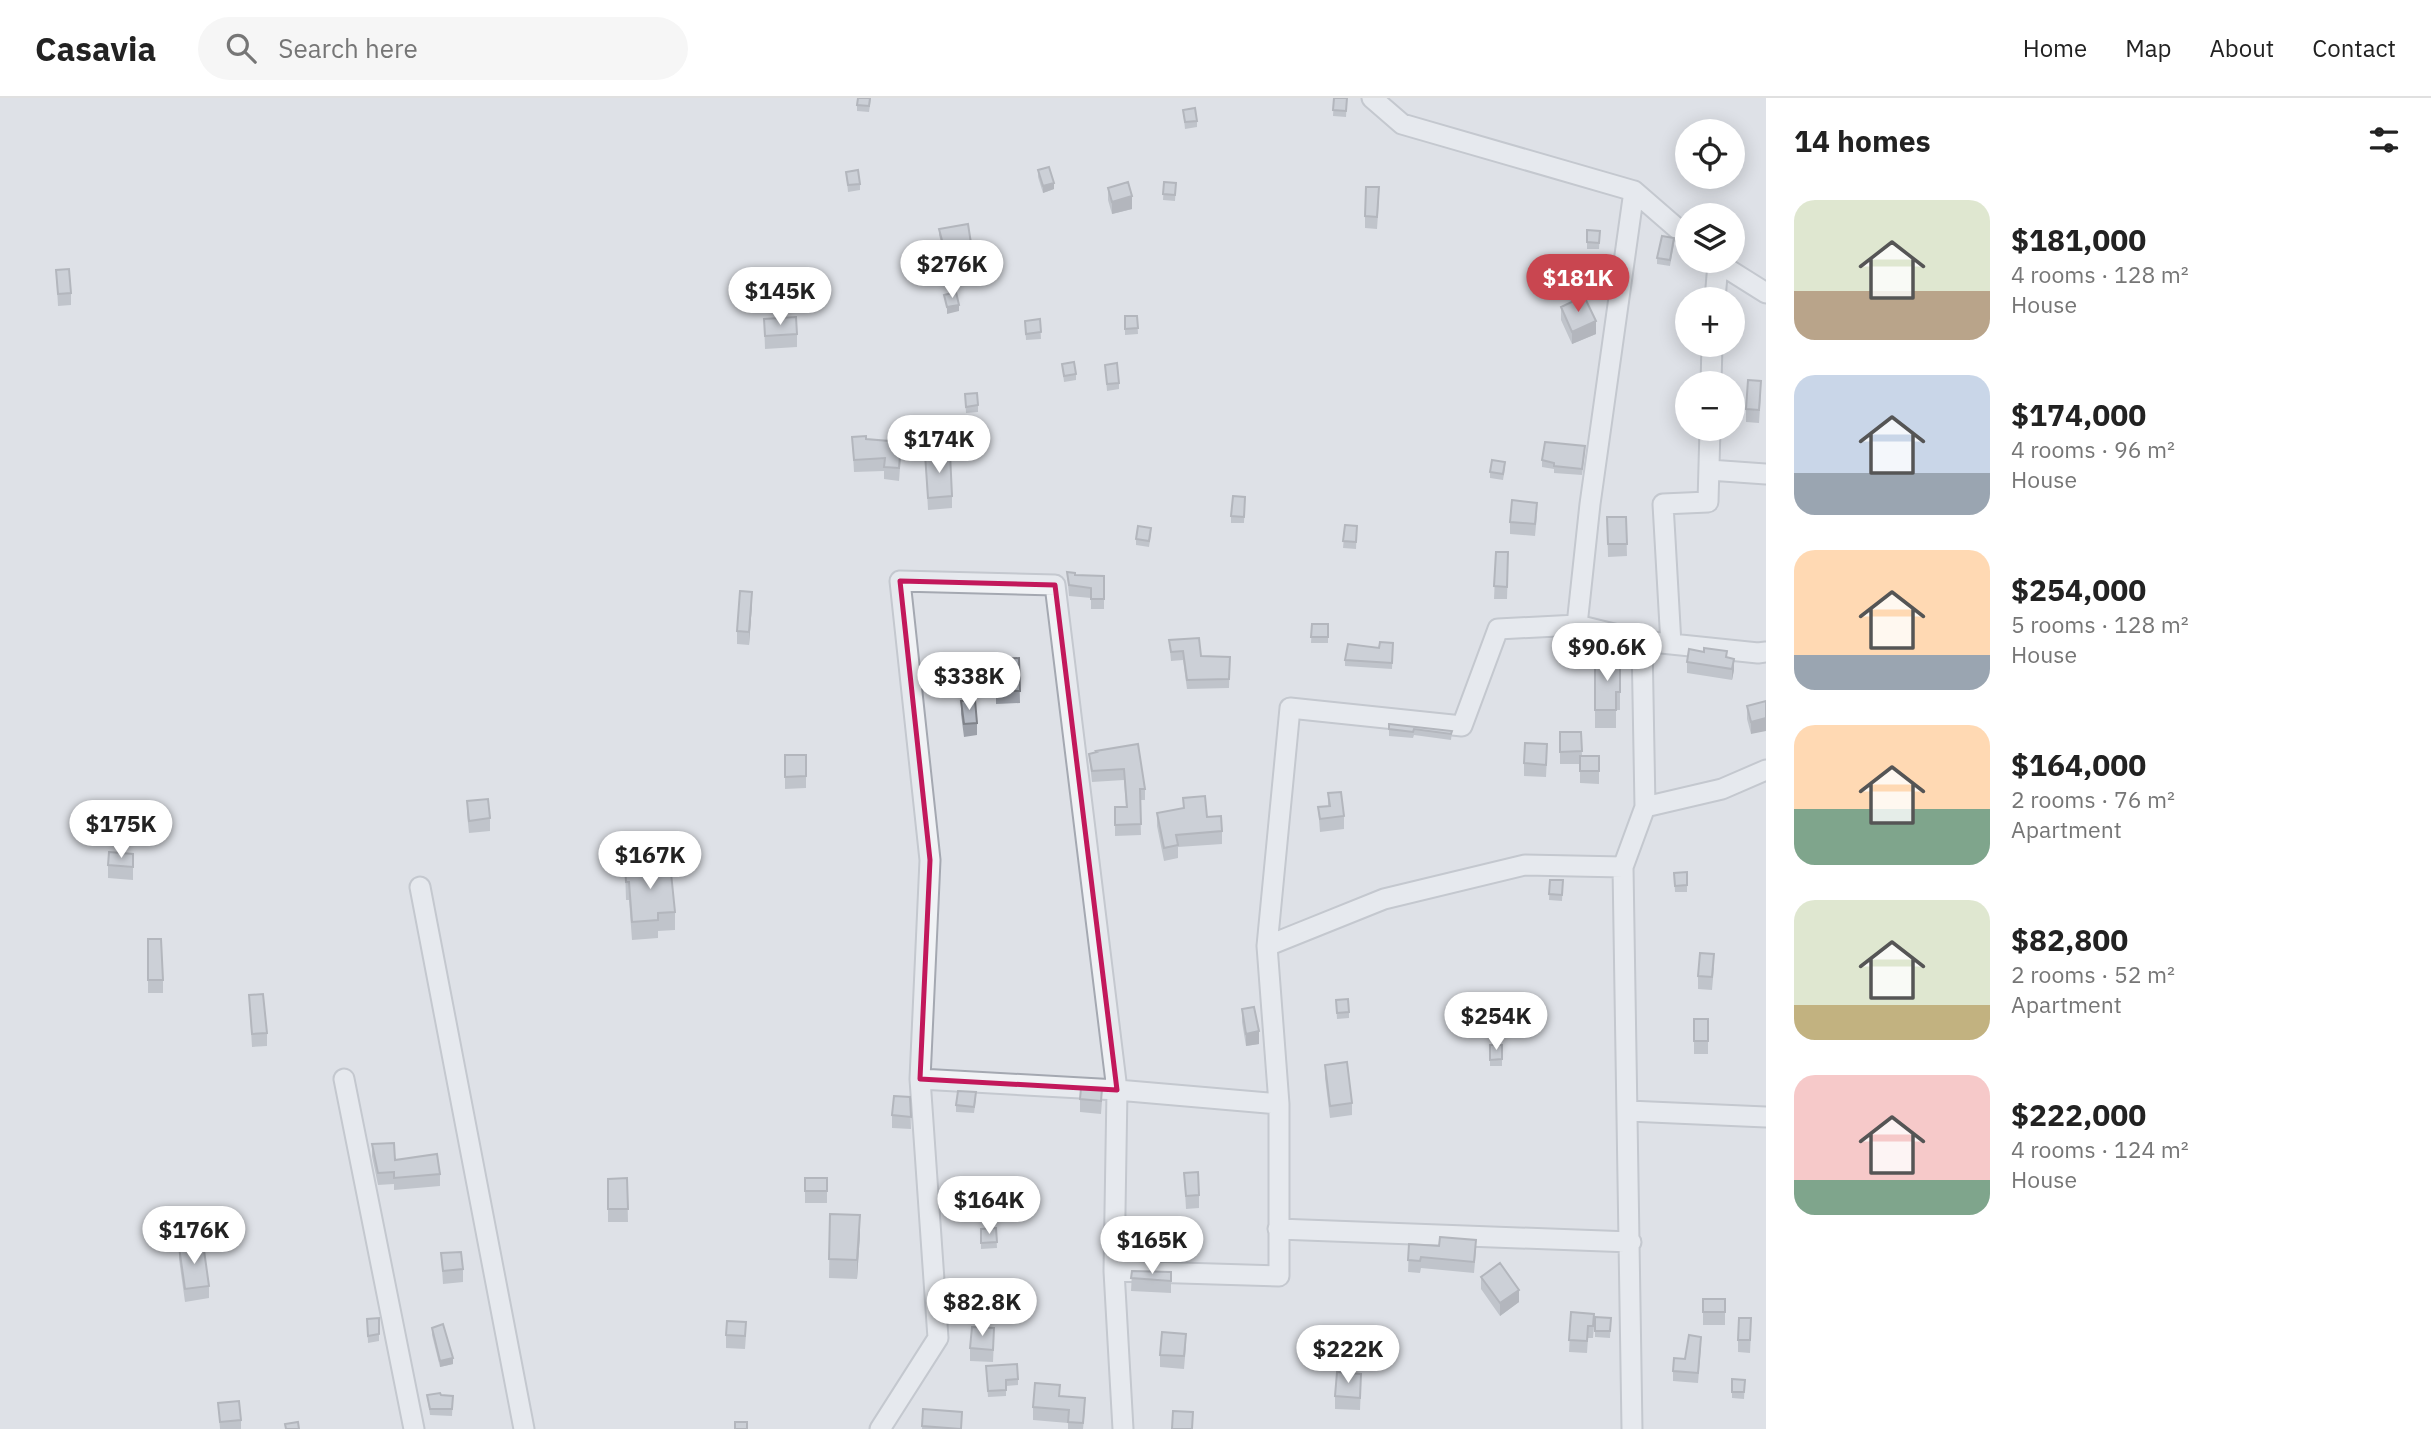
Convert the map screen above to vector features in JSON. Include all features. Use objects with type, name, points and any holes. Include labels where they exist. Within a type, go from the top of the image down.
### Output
[{"type":"street","points":[[1372,98],[1402,124],[1634,191],[1675,227]]},
{"type":"street","points":[[1577,625],[1590,504],[1634,191]]},
{"type":"street","points":[[1734,273],[1766,293]]},
{"type":"street","points":[[1671,644],[1663,504],[1708,502],[1710,441]]},
{"type":"street","points":[[1709,470],[1766,474]]},
{"type":"street","points":[[880,1429],[938,1338],[920,1079],[930,860],[900,581],[1055,585],[1117,1090],[1114,1271],[1123,1429]]},
{"type":"street","points":[[1114,1271],[1279,1276],[1279,1104],[1267,946],[1290,708],[1462,726],[1497,629],[1577,625],[1642,641],[1766,652]]},
{"type":"street","points":[[1632,1429],[1623,867],[1645,807],[1642,641]]},
{"type":"street","points":[[1645,807],[1722,789],[1766,771]]},
{"type":"street","points":[[1267,946],[1384,899],[1525,865],[1623,867]]},
{"type":"street","points":[[420,887],[524,1429]]},
{"type":"street","points":[[344,1079],[414,1429]]},
{"type":"street","points":[[920,1079],[1117,1090],[1279,1104]]},
{"type":"street","points":[[1628,1111],[1766,1116]]},
{"type":"street","points":[[1279,1229],[1631,1242]]},
{"type":"highlighted area","points":[[900,581],[1055,585],[1117,1090],[920,1079],[930,860]]},
{"type":"building","points":[[858,98],[870,98],[869,106],[857,105]]},
{"type":"building","points":[[1334,98],[1347,98],[1346,111],[1333,110]]},
{"type":"building","points":[[1195,108],[1197,121],[1185,122],[1183,110]]},
{"type":"building","points":[[1049,167],[1054,183],[1043,186],[1038,170]]},
{"type":"building","points":[[858,170],[860,184],[848,185],[846,172]]},
{"type":"building","points":[[1128,182],[1132,196],[1112,202],[1108,188]]},
{"type":"building","points":[[1164,182],[1176,183],[1175,195],[1163,194]]},
{"type":"building","points":[[1366,187],[1379,187],[1377,217],[1365,216]]},
{"type":"building","points":[[968,224],[973,256],[948,263],[939,229]]},
{"type":"building","points":[[1587,230],[1600,231],[1599,243],[1587,242]]},
{"type":"building","points":[[1662,236],[1674,238],[1670,260],[1657,258]]},
{"type":"building","points":[[69,269],[71,293],[58,294],[56,270]]},
{"type":"building","points":[[956,292],[959,305],[947,307],[944,295]]},
{"type":"building","points":[[1584,296],[1596,321],[1572,332],[1561,307]]},
{"type":"building","points":[[1125,316],[1137,316],[1138,328],[1125,329]]},
{"type":"building","points":[[796,317],[797,334],[765,336],[764,319]]},
{"type":"building","points":[[1040,319],[1041,332],[1026,334],[1025,321]]},
{"type":"building","points":[[1074,362],[1076,374],[1064,376],[1062,364]]},
{"type":"building","points":[[1117,363],[1119,383],[1107,384],[1105,365]]},
{"type":"building","points":[[1748,380],[1761,381],[1759,410],[1746,409]]},
{"type":"building","points":[[977,393],[978,405],[966,407],[965,394]]},
{"type":"building","points":[[866,436],[866,439],[901,442],[899,468],[884,467],[885,458],[854,460],[852,437]]},
{"type":"building","points":[[1545,442],[1585,446],[1582,469],[1554,466],[1554,463],[1542,460]]},
{"type":"building","points":[[950,453],[952,496],[928,498],[925,454]]},
{"type":"building","points":[[1492,460],[1505,462],[1503,474],[1490,472]]},
{"type":"building","points":[[1233,496],[1245,497],[1244,517],[1231,516]]},
{"type":"building","points":[[1512,500],[1537,503],[1535,524],[1510,522]]},
{"type":"building","points":[[1607,517],[1626,517],[1627,544],[1608,544]]},
{"type":"building","points":[[1345,525],[1357,526],[1356,542],[1343,541]]},
{"type":"building","points":[[1138,526],[1151,528],[1149,541],[1136,539]]},
{"type":"building","points":[[1496,552],[1508,552],[1507,587],[1494,586]]},
{"type":"building","points":[[1067,572],[1075,575],[1104,576],[1104,599],[1091,599],[1091,588],[1069,585]]},
{"type":"building","points":[[740,591],[752,592],[749,632],[737,631]]},
{"type":"building","points":[[1312,624],[1328,624],[1328,637],[1311,637]]},
{"type":"building","points":[[1199,638],[1201,656],[1230,657],[1229,679],[1187,680],[1183,651],[1171,652],[1169,640]]},
{"type":"building","points":[[1380,642],[1393,643],[1392,663],[1345,660],[1348,644],[1379,648]]},
{"type":"building","points":[[1704,648],[1727,651],[1726,657],[1734,659],[1732,669],[1687,662],[1689,649],[1704,652]]},
{"type":"building","points":[[1019,658],[1020,691],[996,691],[996,659]]},
{"type":"building","points":[[1595,658],[1620,658],[1620,692],[1616,692],[1616,710],[1595,710]]},
{"type":"building","points":[[975,700],[977,723],[964,724],[961,701]]},
{"type":"building","points":[[1766,701],[1766,718],[1751,722],[1747,706]]},
{"type":"building","points":[[1389,724],[1452,731],[1451,734],[1414,729],[1413,732],[1389,729]]},
{"type":"building","points":[[1560,732],[1581,732],[1582,751],[1560,752]]},
{"type":"building","points":[[1525,743],[1547,744],[1546,765],[1524,763]]},
{"type":"building","points":[[1138,744],[1145,789],[1140,789],[1141,824],[1115,825],[1115,807],[1127,807],[1124,769],[1092,771],[1089,754]]},
{"type":"building","points":[[785,755],[806,755],[806,776],[785,777]]},
{"type":"building","points":[[1580,756],[1599,756],[1599,771],[1580,771]]},
{"type":"building","points":[[1341,792],[1344,816],[1320,819],[1318,807],[1330,806],[1328,793]]},
{"type":"building","points":[[1205,796],[1207,817],[1221,816],[1222,831],[1176,835],[1178,845],[1164,848],[1157,813],[1184,808],[1183,798]]},
{"type":"building","points":[[488,799],[490,818],[469,821],[467,801]]},
{"type":"building","points":[[109,852],[133,854],[133,867],[108,865]]},
{"type":"building","points":[[670,863],[675,912],[658,913],[658,920],[632,922],[625,867]]},
{"type":"building","points":[[1687,872],[1687,885],[1675,886],[1674,873]]},
{"type":"building","points":[[1550,880],[1563,880],[1562,895],[1549,894]]},
{"type":"building","points":[[148,939],[161,939],[163,980],[148,980]]},
{"type":"building","points":[[1700,953],[1714,954],[1712,977],[1698,976]]},
{"type":"building","points":[[263,994],[267,1033],[252,1034],[249,995]]},
{"type":"building","points":[[1348,999],[1349,1012],[1337,1013],[1336,1000]]},
{"type":"building","points":[[1254,1007],[1259,1031],[1246,1034],[1242,1009]]},
{"type":"building","points":[[1694,1019],[1708,1019],[1708,1041],[1694,1041]]},
{"type":"building","points":[[1490,1045],[1502,1045],[1502,1059],[1490,1060]]},
{"type":"building","points":[[1347,1062],[1352,1103],[1330,1106],[1325,1065]]},
{"type":"building","points":[[1081,1088],[1102,1089],[1101,1101],[1080,1099]]},
{"type":"building","points":[[958,1091],[976,1092],[974,1107],[956,1105]]},
{"type":"building","points":[[894,1096],[910,1097],[911,1117],[892,1115]]},
{"type":"building","points":[[394,1143],[395,1160],[437,1154],[440,1174],[394,1178],[394,1172],[378,1173],[372,1144]]},
{"type":"building","points":[[1198,1172],[1199,1195],[1186,1196],[1184,1173]]},
{"type":"building","points":[[627,1178],[628,1209],[608,1209],[608,1179]]},
{"type":"building","points":[[805,1178],[827,1178],[827,1191],[805,1191]]},
{"type":"building","points":[[830,1214],[860,1215],[857,1260],[829,1259]]},
{"type":"building","points":[[996,1228],[997,1242],[981,1243],[981,1229]]},
{"type":"building","points":[[1440,1237],[1476,1240],[1474,1262],[1421,1257],[1420,1261],[1408,1260],[1409,1244],[1439,1246]]},
{"type":"building","points":[[203,1243],[209,1286],[185,1289],[179,1247]]},
{"type":"building","points":[[461,1252],[463,1269],[443,1271],[441,1253]]},
{"type":"building","points":[[1500,1263],[1519,1290],[1500,1303],[1481,1277]]},
{"type":"building","points":[[1132,1271],[1171,1272],[1171,1281],[1131,1278]]},
{"type":"building","points":[[1703,1299],[1725,1299],[1725,1312],[1703,1312]]},
{"type":"building","points":[[1571,1312],[1594,1314],[1593,1326],[1588,1326],[1587,1341],[1569,1340]]},
{"type":"building","points":[[1595,1317],[1611,1318],[1610,1331],[1595,1331]]},
{"type":"building","points":[[379,1318],[379,1334],[368,1336],[367,1319]]},
{"type":"building","points":[[1739,1318],[1751,1318],[1750,1340],[1738,1340]]},
{"type":"building","points":[[727,1321],[746,1322],[745,1336],[726,1335]]},
{"type":"building","points":[[443,1324],[453,1358],[440,1361],[432,1328]]},
{"type":"building","points":[[972,1327],[994,1328],[993,1350],[970,1348]]},
{"type":"building","points":[[1162,1332],[1186,1334],[1184,1356],[1160,1355]]},
{"type":"building","points":[[1689,1335],[1701,1337],[1698,1373],[1673,1371],[1674,1358],[1685,1359]]},
{"type":"building","points":[[1017,1364],[1018,1379],[1006,1380],[1006,1390],[988,1391],[986,1366]]},
{"type":"building","points":[[1337,1372],[1361,1374],[1360,1398],[1335,1396]]},
{"type":"building","points":[[1732,1379],[1745,1380],[1744,1392],[1732,1392]]},
{"type":"building","points":[[1035,1383],[1060,1385],[1059,1396],[1085,1398],[1083,1423],[1068,1422],[1069,1410],[1033,1407]]},
{"type":"building","points":[[440,1393],[453,1396],[452,1409],[430,1409],[427,1395]]},
{"type":"building","points":[[239,1401],[241,1420],[220,1422],[218,1403]]},
{"type":"building","points":[[923,1409],[962,1412],[961,1429],[922,1426]]},
{"type":"building","points":[[1173,1411],[1193,1412],[1192,1429],[1172,1429]]},
{"type":"building","points":[[298,1422],[299,1429],[286,1429],[285,1424]]},
{"type":"building","points":[[735,1422],[747,1422],[747,1429],[735,1429]]}]
